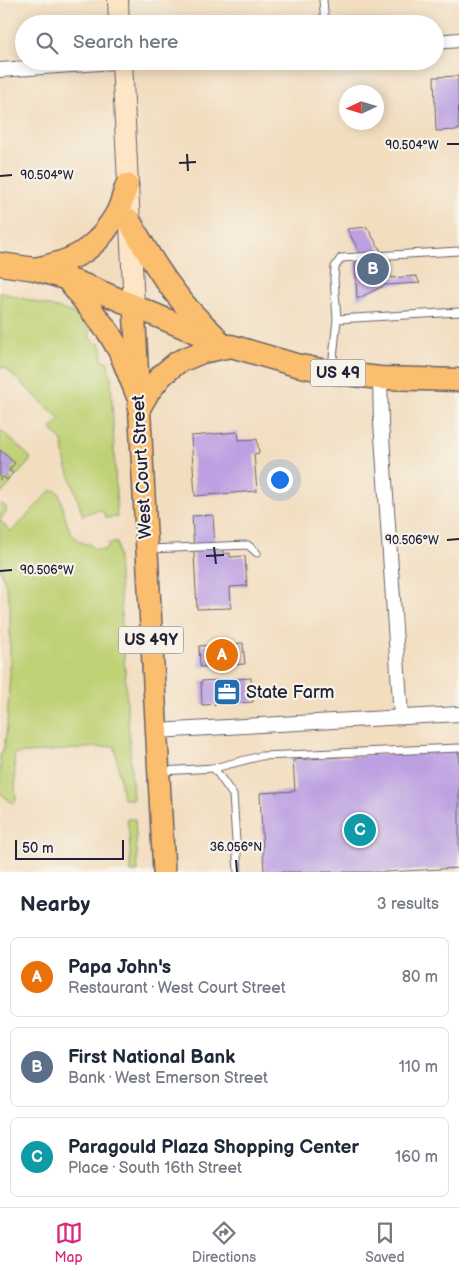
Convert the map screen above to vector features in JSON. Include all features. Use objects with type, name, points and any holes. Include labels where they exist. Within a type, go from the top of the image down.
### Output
[{"type":"highway","points":[[35,269],[56,264],[76,256],[91,247],[105,232],[118,212],[128,185]]},
{"type":"highway","points":[[129,220],[162,276],[186,307],[226,344],[178,362],[162,375],[139,404]]},
{"type":"highway","name":"US 49","points":[[0,264],[35,269],[68,279],[226,344],[296,365],[380,378],[459,380]]},
{"type":"highway","points":[[68,279],[99,318],[120,352],[139,404]]},
{"type":"main road","points":[[118,0],[119,15]]},
{"type":"main road","name":"West Court Street","points":[[122,70],[164,872]]},
{"type":"street","points":[[444,41],[459,40]]},
{"type":"street","points":[[0,70],[15,69]]},
{"type":"street","points":[[380,378],[381,422],[401,716]]},
{"type":"street","points":[[156,731],[459,714]]},
{"type":"lane","points":[[323,0],[324,15]]},
{"type":"lane","points":[[332,372],[337,319],[334,278],[335,267],[341,258],[459,251]]},
{"type":"lane","points":[[337,319],[459,312]]},
{"type":"lane","points":[[146,549],[248,545],[257,553]]},
{"type":"lane","points":[[158,771],[214,768],[261,756],[459,748]]},
{"type":"lane","points":[[214,768],[233,795],[238,872]]},
{"type":"green space","points":[[0,292],[71,312],[84,322],[91,331],[89,336],[94,343],[100,344],[103,352],[101,360],[107,361],[111,377],[117,517],[106,518],[102,510],[90,512],[83,516],[65,461],[63,444],[51,429],[60,419],[3,366],[0,369]]},
{"type":"green space","points":[[0,431],[30,457],[30,461],[17,475],[11,475],[13,473],[9,470],[15,463],[0,450]]},
{"type":"green space","points":[[3,477],[7,480],[10,477],[11,483],[0,495],[0,480]]},
{"type":"green space","points":[[50,491],[55,491],[58,492],[70,530],[77,540],[90,544],[93,549],[106,550],[109,543],[117,543],[133,799],[123,799],[114,746],[15,754],[16,801],[11,802],[0,793],[0,755],[4,748],[7,726],[10,669],[10,605],[0,569],[0,520],[10,531],[13,530]]},
{"type":"green space","points":[[0,503],[6,507],[6,511],[0,520]]},
{"type":"green space","points":[[127,819],[135,819],[138,872],[131,872]]},
{"type":"building","points":[[458,76],[459,130],[436,131],[434,77]]},
{"type":"building","points":[[367,227],[386,260],[390,260],[391,278],[416,276],[420,283],[385,285],[357,299],[355,261],[364,261],[347,229]]},
{"type":"building","points":[[238,432],[239,440],[257,439],[259,453],[254,454],[257,491],[195,496],[191,436]]},
{"type":"building","points":[[0,450],[15,463],[9,470],[13,473],[7,480],[3,477],[0,480]]},
{"type":"building","points":[[213,515],[215,548],[223,547],[223,554],[230,553],[230,557],[245,556],[247,586],[230,587],[231,608],[197,609],[192,516]]},
{"type":"building","points":[[243,643],[245,664],[200,667],[199,646]]},
{"type":"building","name":"State Farm","points":[[251,678],[253,702],[202,705],[201,681]]},
{"type":"building","points":[[459,749],[459,868],[387,872],[264,872],[260,793],[295,791],[293,760]]},
{"type":"place","name":"First National Bank","points":[[373,269]]},
{"type":"place","name":"Papa John's","points":[[222,655]]},
{"type":"place","name":"State Farm","points":[[227,692]]},
{"type":"place","name":"Paragould Plaza Shopping Center","points":[[360,830]]}]
